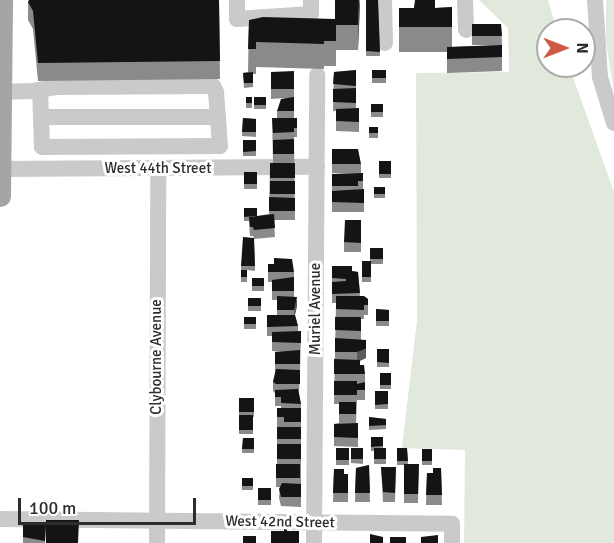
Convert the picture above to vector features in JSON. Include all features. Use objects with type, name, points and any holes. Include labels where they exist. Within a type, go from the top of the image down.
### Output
[{"type":"main road","points":[[0,196],[2,0]]},
{"type":"street","points":[[237,0],[237,19],[311,14],[311,0]]},
{"type":"street","points":[[384,0],[386,43]]},
{"type":"street","points":[[465,0],[466,30]]},
{"type":"street","points":[[595,0],[600,77],[614,123]]},
{"type":"street","name":"Muriel Avenue","points":[[314,543],[317,75]]},
{"type":"street","points":[[1,92],[64,87],[213,86],[220,146],[42,147],[40,90]]},
{"type":"street","points":[[41,117],[218,117]]},
{"type":"street","name":"West 44th Street","points":[[0,169],[158,170],[317,167]]},
{"type":"street","name":"Clybourne Avenue","points":[[157,543],[158,170]]},
{"type":"street","name":"West 42nd Street","points":[[0,519],[452,524],[452,543]]},
{"type":"shaded area","points":[[479,0],[548,0],[553,18],[536,18],[536,78],[573,78],[614,192],[614,543],[464,543],[465,450],[402,448],[417,320],[416,73],[509,72],[508,28]]},
{"type":"shaded area","points":[[606,0],[614,0],[614,92],[606,42]]},
{"type":"building","points":[[29,0],[219,0],[220,61],[38,63],[33,11]]},
{"type":"building","points":[[335,0],[359,0],[358,25],[336,25],[336,41],[324,41],[324,44],[256,42],[256,49],[248,49],[249,20],[263,17],[335,19]]},
{"type":"building","points":[[366,0],[378,0],[380,52],[366,51]]},
{"type":"building","points":[[415,0],[435,0],[435,8],[452,7],[452,27],[399,27],[399,8],[414,8]]},
{"type":"building","points":[[472,24],[501,24],[502,36],[472,36]]},
{"type":"building","points":[[502,45],[502,57],[447,59],[447,47]]},
{"type":"building","points":[[356,70],[356,86],[333,84],[334,72]]},
{"type":"building","points":[[372,70],[386,70],[386,78],[372,78]]},
{"type":"building","points":[[294,71],[294,89],[271,89],[271,72]]},
{"type":"building","points":[[253,72],[253,83],[244,83],[243,73]]},
{"type":"building","points":[[356,88],[356,103],[333,102],[333,89]]},
{"type":"building","points":[[246,97],[252,97],[252,103],[246,103]]},
{"type":"building","points":[[254,97],[266,97],[266,105],[254,105]]},
{"type":"building","points":[[294,97],[294,111],[277,111],[281,99]]},
{"type":"building","points":[[371,104],[383,104],[383,112],[371,112]]},
{"type":"building","points":[[359,108],[359,122],[336,121],[336,109]]},
{"type":"building","points":[[243,118],[256,119],[256,132],[242,132]]},
{"type":"building","points":[[272,118],[297,118],[297,128],[294,128],[294,132],[273,133]]},
{"type":"building","points":[[369,127],[378,127],[378,133],[369,133]]},
{"type":"building","points":[[294,139],[294,154],[273,154],[273,140]]},
{"type":"building","points":[[243,140],[256,140],[256,151],[243,152]]},
{"type":"building","points":[[332,149],[358,149],[361,164],[332,164]]},
{"type":"building","points":[[379,161],[391,161],[391,174],[379,174]]},
{"type":"building","points":[[270,163],[295,163],[295,178],[270,178]]},
{"type":"building","points":[[244,172],[257,172],[257,184],[244,184]]},
{"type":"building","points":[[363,173],[363,181],[358,181],[358,186],[332,186],[332,174]]},
{"type":"building","points":[[270,181],[295,181],[295,194],[270,194]]},
{"type":"building","points":[[374,187],[385,187],[385,194],[374,194]]},
{"type":"building","points":[[364,189],[364,203],[332,202],[332,191]]},
{"type":"building","points":[[269,197],[295,198],[295,211],[269,211]]},
{"type":"building","points":[[244,208],[257,208],[257,216],[244,217]]},
{"type":"building","points":[[274,214],[275,228],[254,230],[250,227],[249,217]]},
{"type":"building","points":[[345,220],[361,220],[361,243],[344,242]]},
{"type":"building","points":[[243,237],[254,238],[255,266],[241,266]]},
{"type":"building","points":[[370,248],[383,248],[383,259],[370,259]]},
{"type":"building","points":[[274,258],[292,259],[294,272],[268,272],[268,264],[274,264]]},
{"type":"building","points":[[362,261],[371,261],[371,277],[362,277]]},
{"type":"building","points":[[332,266],[352,266],[352,271],[358,272],[360,293],[332,294],[332,282],[346,281],[346,279],[332,278]]},
{"type":"building","points":[[241,270],[247,270],[247,277],[241,277]]},
{"type":"building","points":[[294,277],[294,291],[272,291],[272,280]]},
{"type":"building","points":[[252,278],[264,278],[264,286],[252,286]]},
{"type":"building","points":[[277,296],[297,297],[294,310],[277,310]]},
{"type":"building","points":[[336,296],[364,296],[368,299],[368,305],[364,305],[364,310],[336,309]]},
{"type":"building","points":[[248,298],[261,298],[261,306],[248,306]]},
{"type":"building","points":[[376,309],[389,310],[389,321],[376,321]]},
{"type":"building","points":[[267,315],[295,315],[298,326],[267,327]]},
{"type":"building","points":[[244,317],[256,317],[256,324],[244,324]]},
{"type":"building","points":[[335,317],[361,317],[361,331],[335,330]]},
{"type":"building","points":[[301,331],[301,343],[272,342],[272,332]]},
{"type":"building","points":[[335,338],[366,340],[366,349],[357,352],[335,352]]},
{"type":"building","points":[[377,349],[389,349],[389,363],[377,362]]},
{"type":"building","points":[[300,350],[300,364],[275,364],[275,352]]},
{"type":"building","points":[[334,359],[360,360],[360,365],[364,365],[365,374],[334,374]]},
{"type":"building","points":[[276,369],[300,370],[300,384],[276,384],[273,382]]},
{"type":"building","points":[[380,373],[391,373],[391,385],[380,385]]},
{"type":"building","points":[[334,381],[357,381],[357,384],[365,382],[365,390],[357,390],[357,395],[334,395]]},
{"type":"building","points":[[298,389],[301,404],[281,403],[281,397],[275,397],[275,390]]},
{"type":"building","points":[[375,391],[388,391],[388,404],[375,405]]},
{"type":"building","points":[[239,398],[254,398],[254,412],[239,412]]},
{"type":"building","points":[[339,402],[356,402],[356,414],[339,414]]},
{"type":"building","points":[[277,408],[301,408],[301,422],[284,422],[284,417],[277,417]]},
{"type":"building","points":[[239,415],[253,415],[253,430],[239,430]]},
{"type":"building","points":[[369,417],[386,419],[386,425],[369,426]]},
{"type":"building","points":[[358,423],[358,438],[334,437],[334,424]]},
{"type":"building","points":[[277,427],[301,427],[301,439],[277,439]]},
{"type":"building","points":[[371,437],[383,437],[383,446],[371,447]]},
{"type":"building","points":[[243,438],[254,438],[254,449],[242,449]]},
{"type":"building","points":[[277,444],[301,444],[301,459],[277,459]]},
{"type":"building","points":[[336,448],[349,448],[349,460],[336,460]]},
{"type":"building","points":[[351,448],[363,448],[363,459],[351,459]]},
{"type":"building","points":[[374,448],[386,448],[386,459],[374,459]]},
{"type":"building","points":[[397,448],[407,448],[408,461],[397,461]]},
{"type":"building","points":[[422,449],[432,449],[432,461],[422,461]]},
{"type":"building","points":[[276,464],[300,464],[300,478],[276,478]]},
{"type":"building","points":[[404,464],[419,464],[418,494],[404,494]]},
{"type":"building","points":[[369,465],[370,493],[355,493],[356,468]]},
{"type":"building","points":[[381,467],[396,467],[395,493],[383,492]]},
{"type":"building","points":[[433,468],[441,468],[442,495],[426,495],[427,473],[433,473]]},
{"type":"building","points":[[334,469],[344,469],[344,474],[348,474],[348,493],[333,493]]},
{"type":"building","points":[[242,478],[253,478],[253,486],[242,486]]},
{"type":"building","points":[[282,483],[301,484],[301,497],[281,497],[279,489]]},
{"type":"building","points":[[258,488],[271,488],[271,500],[258,500]]},
{"type":"building","points":[[46,520],[79,520],[78,543],[46,543]]},
{"type":"building","points":[[23,524],[46,524],[45,541],[23,537]]},
{"type":"building","points":[[284,528],[287,528],[287,531],[299,531],[299,543],[271,543],[271,531],[284,531]]},
{"type":"building","points":[[370,534],[383,537],[383,543],[370,543]]},
{"type":"building","points":[[438,535],[438,543],[421,543],[421,537]]},
{"type":"building","points":[[243,536],[256,536],[256,543],[243,543]]},
{"type":"building","points":[[390,537],[406,537],[406,543],[390,543]]}]
